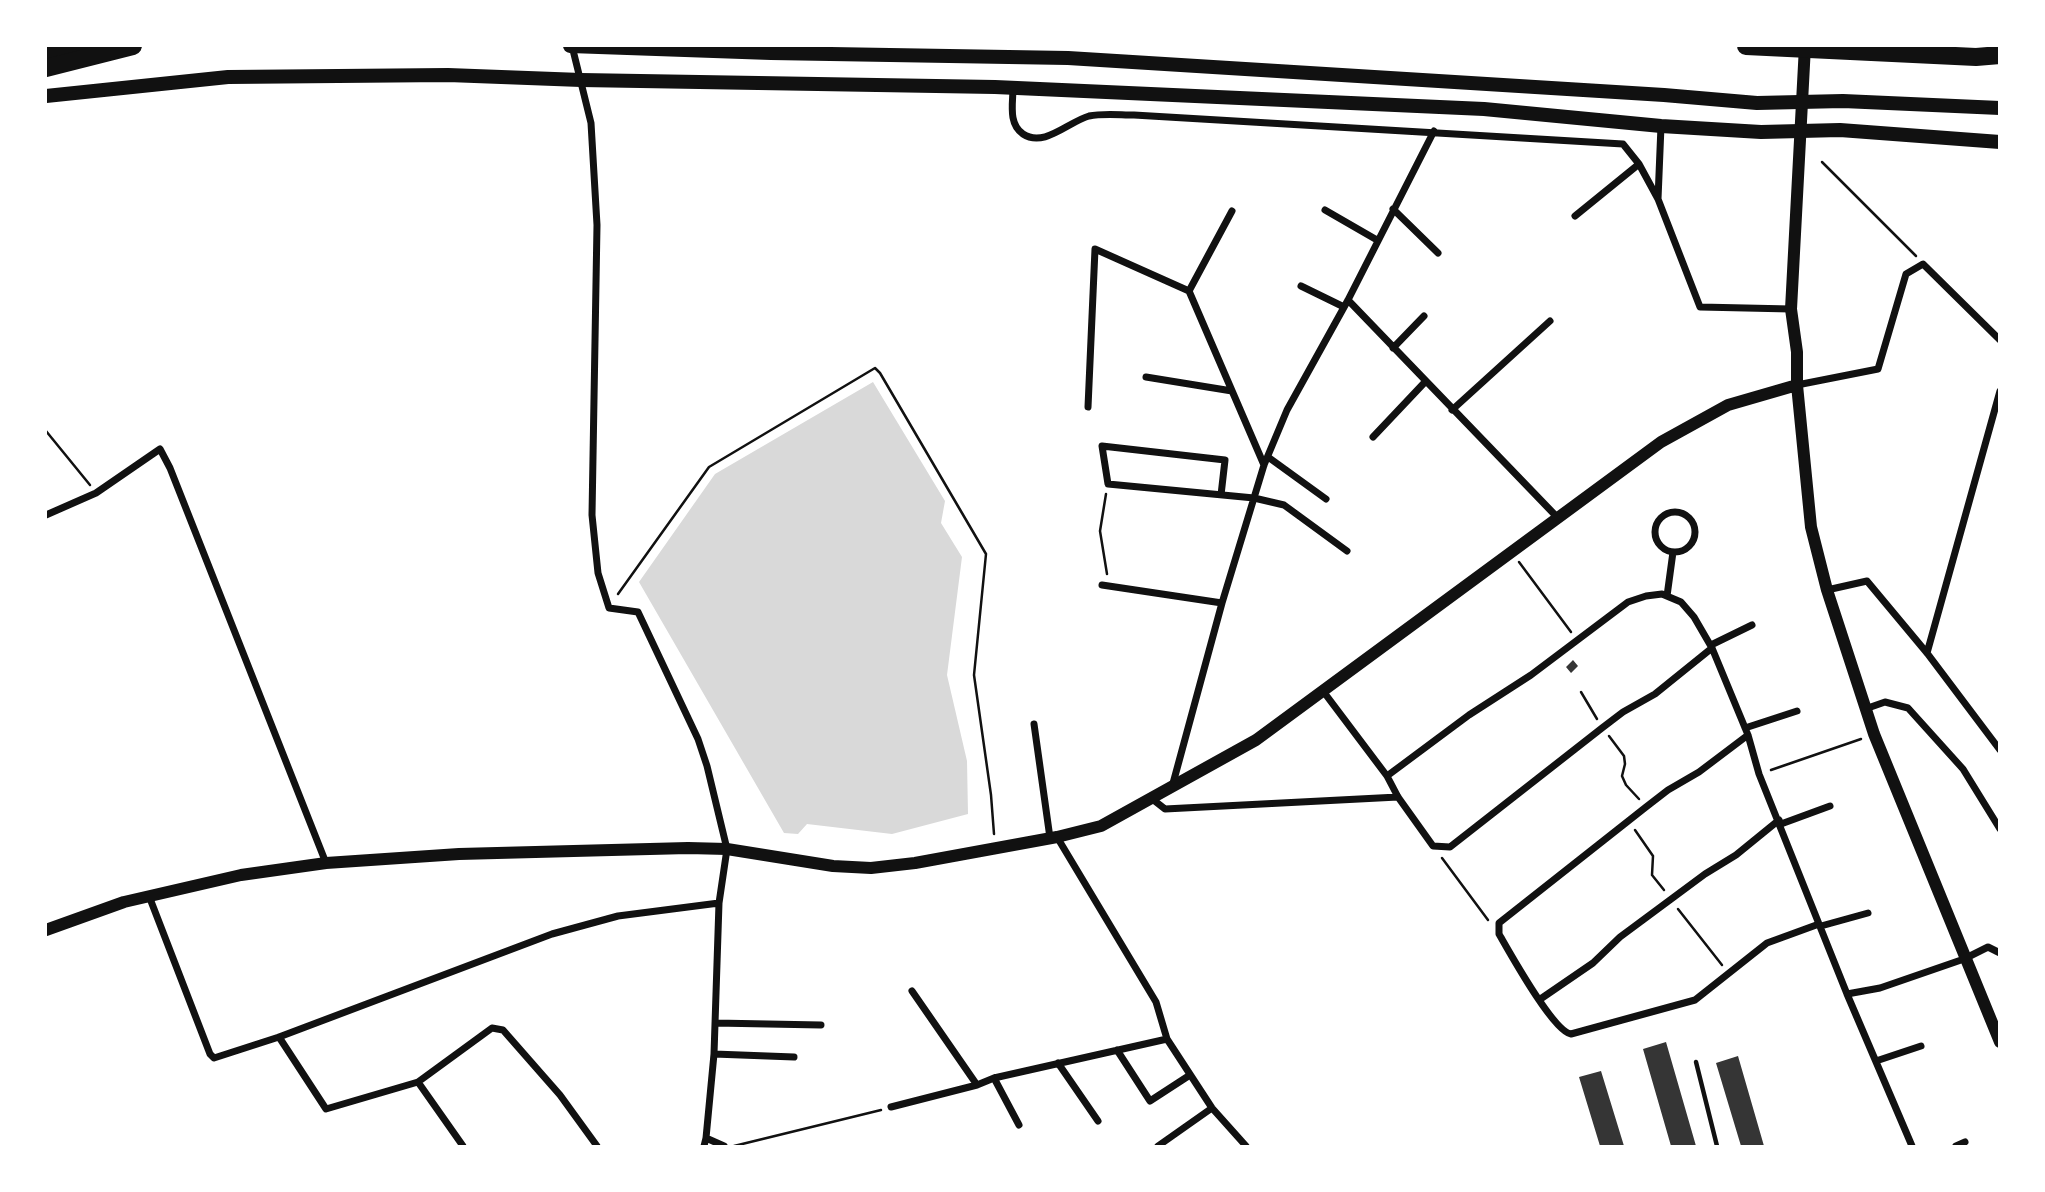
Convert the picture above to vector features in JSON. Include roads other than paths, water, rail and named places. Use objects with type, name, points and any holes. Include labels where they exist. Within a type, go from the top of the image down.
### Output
[{"type":"highway","points":[[46,67],[103,46]]},
{"type":"highway","points":[[46,67],[133,46]]},
{"type":"highway","points":[[1746,46],[1909,54],[2000,55]]},
{"type":"main road","points":[[46,54],[124,46]]},
{"type":"main road","points":[[571,46],[771,53],[1068,58],[1664,94],[1756,103],[1802,100],[2000,108]]},
{"type":"main road","points":[[46,96],[228,78],[448,75],[1013,88],[1484,109],[1661,126],[1800,132],[1840,130],[2000,142]]},
{"type":"street","points":[[571,46],[592,124],[597,225],[592,515],[598,573],[609,608],[638,612],[698,739],[727,849],[719,903],[714,1054],[704,1146]]},
{"type":"street","points":[[1805,46],[1791,309],[1811,527],[1826,590],[1865,710],[2000,1042]]},
{"type":"street","points":[[1013,88],[1013,119],[1018,131],[1029,138],[1040,139],[1090,116],[1134,115],[1434,131],[1623,145],[1639,164],[1658,199],[1700,307],[1791,309]]},
{"type":"street","points":[[1658,199],[1661,126]]},
{"type":"street","points":[[1172,787],[1222,603],[1264,465],[1287,410],[1346,304],[1434,131]]},
{"type":"street","points":[[1575,216],[1639,164]]},
{"type":"street","points":[[1394,209],[1438,253]]},
{"type":"street","points":[[1325,210],[1377,240]]},
{"type":"street","points":[[1189,291],[1232,211]]},
{"type":"street","points":[[1088,407],[1095,250],[1189,291],[1264,465]]},
{"type":"street","points":[[46,930],[112,906],[149,896],[240,875],[327,863],[460,854],[621,848],[727,849],[833,866],[871,868],[915,863],[1101,826],[1256,740],[1661,442],[1728,405],[1797,385],[1878,369],[1906,274],[1923,264],[2000,340]]},
{"type":"street","points":[[1301,286],[1346,304],[1557,517]]},
{"type":"street","points":[[1392,348],[1424,316]]},
{"type":"street","points":[[1452,410],[1550,321]]},
{"type":"street","points":[[1146,376],[1232,391]]},
{"type":"street","points":[[1373,437],[1425,382]]},
{"type":"street","points":[[1927,653],[2000,391]]},
{"type":"street","points":[[1221,495],[1225,460],[1102,446],[1108,484],[1254,499],[1284,505],[1347,551]]},
{"type":"street","points":[[46,515],[96,493],[160,449],[175,479],[327,863]]},
{"type":"street","points":[[1268,457],[1326,499]]},
{"type":"street","points":[[1679,513],[1686,515],[1694,526],[1694,539],[1686,549],[1672,552],[1661,547],[1656,530],[1661,518],[1679,513]]},
{"type":"street","points":[[1667,596],[1672,552]]},
{"type":"street","points":[[1826,590],[1867,581],[1927,653],[2000,751]]},
{"type":"street","points":[[1105,585],[1222,603]]},
{"type":"street","points":[[1387,776],[1469,715],[1531,675],[1628,602],[1646,596],[1667,596],[1687,607],[1712,647],[1746,732],[1759,774],[1847,994],[1912,1146]]},
{"type":"street","points":[[1323,691],[1387,776],[1398,797],[1433,846],[1450,847],[1623,712],[1655,694],[1712,647],[1752,625]]},
{"type":"street","points":[[1865,710],[1885,702],[1908,708],[1963,769],[2000,829]]},
{"type":"street","points":[[1797,711],[1746,732],[1699,772],[1646,807],[1499,923],[1499,934],[1539,1000],[1565,1033],[1571,1034],[1695,1000],[1767,943],[1820,925],[1868,913]]},
{"type":"street","points":[[1034,724],[1053,837],[1156,1002],[1167,1039],[1212,1108],[1246,1146]]},
{"type":"street","points":[[1151,798],[1165,809],[1398,797]]},
{"type":"street","points":[[1539,1000],[1593,963],[1620,936],[1780,822],[1830,806]]},
{"type":"street","points":[[149,896],[210,1054],[214,1058],[279,1038],[552,934],[618,916],[719,903]]},
{"type":"street","points":[[1847,994],[1880,988],[1964,959],[1988,947],[2000,953]]},
{"type":"street","points":[[912,991],[977,1085]]},
{"type":"street","points":[[715,1023],[821,1025]]},
{"type":"street","points":[[279,1038],[326,1109],[418,1082],[492,1028],[503,1030],[560,1095],[597,1146]]},
{"type":"street","points":[[891,1107],[977,1085],[994,1078],[1167,1039]]},
{"type":"street","points":[[1876,1061],[1921,1046]]},
{"type":"street","points":[[1117,1050],[1150,1101],[1190,1075]]},
{"type":"street","points":[[714,1054],[794,1056]]},
{"type":"street","points":[[1058,1063],[1098,1121]]},
{"type":"street","points":[[994,1078],[1019,1125]]},
{"type":"street","points":[[418,1082],[463,1146]]},
{"type":"street","points":[[1158,1146],[1212,1108]]},
{"type":"street","points":[[706,1138],[724,1146]]},
{"type":"street","points":[[1956,1146],[1965,1142]]},
{"type":"lane","points":[[1696,1062],[1717,1146]]}]
